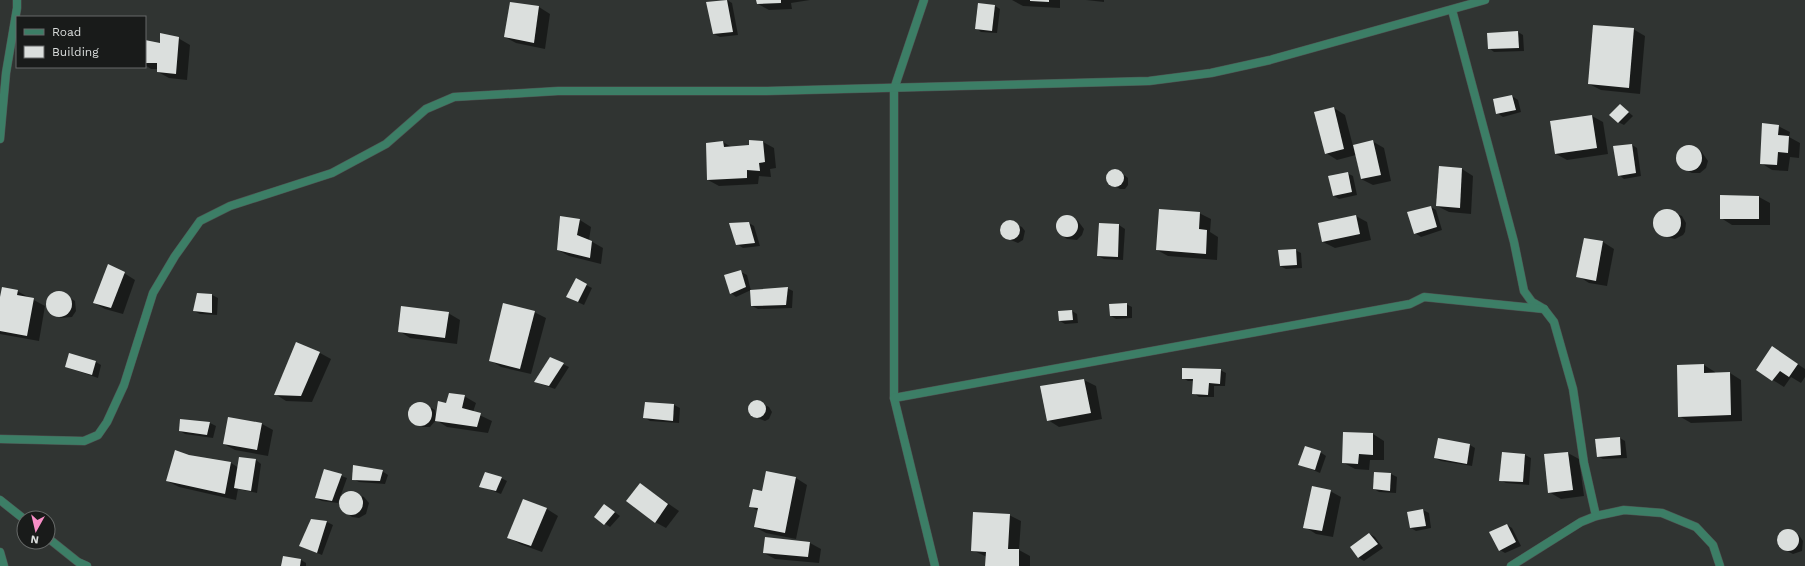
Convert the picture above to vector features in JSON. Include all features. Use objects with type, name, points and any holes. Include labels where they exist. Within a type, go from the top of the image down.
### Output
[{"type":"street","points":[[0,139],[6,73],[17,0]]},
{"type":"street","points":[[924,0],[894,89],[894,398],[935,566]]},
{"type":"street","points":[[0,439],[84,441],[98,436],[108,422],[124,384],[153,293],[175,256],[200,221],[230,206],[332,173],[386,144],[426,109],[454,97],[558,91],[767,91],[894,89],[1149,81],[1211,73],[1270,60],[1485,0]]},
{"type":"street","points":[[1452,10],[1514,242],[1524,291],[1532,302],[1544,309],[1554,322],[1572,389],[1584,463],[1596,516]]},
{"type":"street","points":[[894,398],[1410,304],[1424,297],[1544,309]]},
{"type":"street","points":[[0,500],[16,513]]},
{"type":"street","points":[[1511,566],[1581,522],[1596,516],[1624,510],[1662,513],[1696,527],[1713,545],[1720,566]]},
{"type":"street","points":[[56,544],[78,562],[87,566]]},
{"type":"street","points":[[0,552],[4,566]]},
{"type":"building","points":[[727,0],[733,32],[713,34],[706,2]]},
{"type":"building","points":[[756,0],[781,0],[781,3],[757,4]]},
{"type":"building","points":[[1049,0],[1049,2],[1030,1]]},
{"type":"building","points":[[510,2],[539,6],[534,43],[504,37]]},
{"type":"building","points":[[978,3],[995,5],[992,31],[975,29]]},
{"type":"building","points":[[1593,25],[1634,28],[1629,88],[1588,84]]},
{"type":"building","points":[[1518,31],[1519,48],[1488,49],[1487,33]]},
{"type":"building","points":[[160,33],[179,37],[176,74],[157,72],[157,63],[146,63],[146,40],[160,43]]},
{"type":"building","points":[[1512,95],[1516,110],[1496,114],[1493,99]]},
{"type":"building","points":[[1620,104],[1629,112],[1618,123],[1609,115]]},
{"type":"building","points":[[1334,107],[1344,149],[1325,154],[1314,112]]},
{"type":"building","points":[[1592,115],[1597,148],[1555,154],[1550,121]]},
{"type":"building","points":[[1762,123],[1779,125],[1778,135],[1789,136],[1788,153],[1778,152],[1777,165],[1760,164]]},
{"type":"building","points":[[749,140],[763,141],[765,162],[759,163],[760,171],[747,170],[747,178],[707,180],[706,143],[723,141],[724,147],[749,145]]},
{"type":"building","points":[[1373,140],[1381,175],[1361,179],[1353,145]]},
{"type":"building","points":[[1632,144],[1636,173],[1618,176],[1613,146]]},
{"type":"building","points":[[1689,145],[1698,149],[1702,158],[1698,167],[1689,171],[1680,167],[1676,158],[1680,149]]},
{"type":"building","points":[[1439,166],[1462,168],[1460,208],[1436,206]]},
{"type":"building","points":[[1115,169],[1121,172],[1124,178],[1121,184],[1115,187],[1109,184],[1106,178],[1109,172]]},
{"type":"building","points":[[1348,172],[1352,192],[1333,196],[1328,176]]},
{"type":"building","points":[[1720,195],[1759,196],[1759,219],[1720,219]]},
{"type":"building","points":[[1431,206],[1437,227],[1414,234],[1407,212]]},
{"type":"building","points":[[1159,209],[1200,212],[1199,229],[1207,230],[1206,254],[1156,250]]},
{"type":"building","points":[[1667,209],[1677,213],[1681,223],[1677,233],[1667,237],[1657,233],[1653,223],[1657,213]]},
{"type":"building","points":[[1063,215],[1071,215],[1078,222],[1078,230],[1071,237],[1063,237],[1056,230],[1056,222]]},
{"type":"building","points":[[1356,215],[1360,234],[1322,242],[1318,223]]},
{"type":"building","points":[[560,216],[580,219],[577,235],[592,241],[590,258],[557,250]]},
{"type":"building","points":[[1010,220],[1017,223],[1020,230],[1017,237],[1010,240],[1003,237],[1000,230],[1003,223]]},
{"type":"building","points":[[749,222],[755,243],[736,245],[729,223]]},
{"type":"building","points":[[1099,223],[1119,224],[1118,257],[1097,256]]},
{"type":"building","points":[[1584,238],[1603,241],[1596,281],[1576,277]]},
{"type":"building","points":[[1296,249],[1297,265],[1280,266],[1278,250]]},
{"type":"building","points":[[108,264],[125,272],[111,308],[93,303]]},
{"type":"building","points":[[741,270],[746,287],[730,294],[724,275]]},
{"type":"building","points":[[576,278],[587,284],[578,302],[566,297]]},
{"type":"building","points":[[2,287],[18,290],[17,295],[34,298],[27,336],[0,331],[0,297]]},
{"type":"building","points":[[788,287],[786,305],[751,306],[750,290]]},
{"type":"building","points":[[59,291],[68,295],[72,304],[68,313],[59,317],[50,313],[46,304],[50,295]]},
{"type":"building","points":[[197,293],[212,294],[212,313],[193,311]]},
{"type":"building","points":[[503,303],[535,311],[520,369],[489,361]]},
{"type":"building","points":[[1127,303],[1127,316],[1110,316],[1109,304]]},
{"type":"building","points":[[401,306],[449,312],[445,338],[398,332]]},
{"type":"building","points":[[1072,310],[1073,320],[1059,321],[1058,311]]},
{"type":"building","points":[[296,342],[320,352],[301,396],[274,395]]},
{"type":"building","points":[[1772,346],[1798,364],[1789,377],[1780,371],[1772,381],[1756,370]]},
{"type":"building","points":[[69,353],[96,361],[92,375],[65,367]]},
{"type":"building","points":[[550,357],[564,363],[549,386],[534,382]]},
{"type":"building","points":[[1704,364],[1704,373],[1730,372],[1731,415],[1678,417],[1677,365]]},
{"type":"building","points":[[1182,368],[1221,369],[1220,384],[1209,383],[1208,395],[1192,394],[1193,379],[1182,379]]},
{"type":"building","points":[[1084,379],[1091,413],[1047,421],[1040,386]]},
{"type":"building","points":[[449,393],[465,395],[462,408],[481,413],[477,427],[435,421],[438,401],[446,403]]},
{"type":"building","points":[[753,400],[761,400],[766,405],[764,416],[761,418],[753,418],[748,413],[748,405]]},
{"type":"building","points":[[420,402],[425,403],[431,409],[431,419],[425,425],[420,426],[415,425],[409,419],[408,414],[409,409],[415,403]]},
{"type":"building","points":[[645,402],[674,404],[673,421],[643,418]]},
{"type":"building","points":[[228,417],[262,423],[257,450],[223,444]]},
{"type":"building","points":[[180,419],[210,422],[207,435],[179,431]]},
{"type":"building","points":[[1343,432],[1373,433],[1373,455],[1359,454],[1358,464],[1342,463]]},
{"type":"building","points":[[1620,437],[1621,455],[1597,457],[1595,439]]},
{"type":"building","points":[[1438,438],[1470,444],[1467,464],[1434,458]]},
{"type":"building","points":[[1305,446],[1321,451],[1315,470],[1298,465]]},
{"type":"building","points":[[175,450],[189,455],[231,462],[225,494],[166,481]]},
{"type":"building","points":[[1502,452],[1525,454],[1523,482],[1499,481]]},
{"type":"building","points":[[1568,452],[1573,490],[1548,493],[1544,454]]},
{"type":"building","points":[[239,457],[256,459],[251,491],[234,488]]},
{"type":"building","points":[[353,465],[383,470],[380,481],[352,480]]},
{"type":"building","points":[[324,469],[342,474],[332,501],[315,498]]},
{"type":"building","points":[[766,471],[796,477],[785,533],[754,527],[758,508],[749,507],[753,489],[762,491]]},
{"type":"building","points":[[485,472],[502,477],[496,491],[479,487]]},
{"type":"building","points":[[1374,472],[1391,473],[1390,491],[1373,489]]},
{"type":"building","points":[[640,483],[668,504],[655,523],[626,501]]},
{"type":"building","points":[[1312,486],[1331,490],[1322,531],[1303,528]]},
{"type":"building","points":[[351,491],[360,494],[363,503],[360,512],[351,515],[342,512],[339,503],[342,494]]},
{"type":"building","points":[[523,499],[547,508],[531,546],[507,538]]},
{"type":"building","points":[[604,504],[615,512],[604,525],[594,517]]},
{"type":"building","points":[[1423,509],[1426,526],[1410,528],[1407,512]]},
{"type":"building","points":[[973,512],[1010,514],[1008,549],[1019,549],[1019,566],[985,566],[986,552],[971,551]]},
{"type":"building","points":[[311,519],[327,521],[317,553],[299,546]]},
{"type":"building","points":[[1507,524],[1516,542],[1499,551],[1489,532]]},
{"type":"building","points":[[1788,529],[1796,532],[1799,540],[1796,548],[1788,551],[1780,548],[1777,540],[1780,532]]},
{"type":"building","points":[[1369,533],[1378,544],[1358,558],[1350,547]]},
{"type":"building","points":[[765,537],[810,542],[808,557],[763,553]]},
{"type":"building","points":[[283,556],[301,559],[300,566],[281,566]]}]
